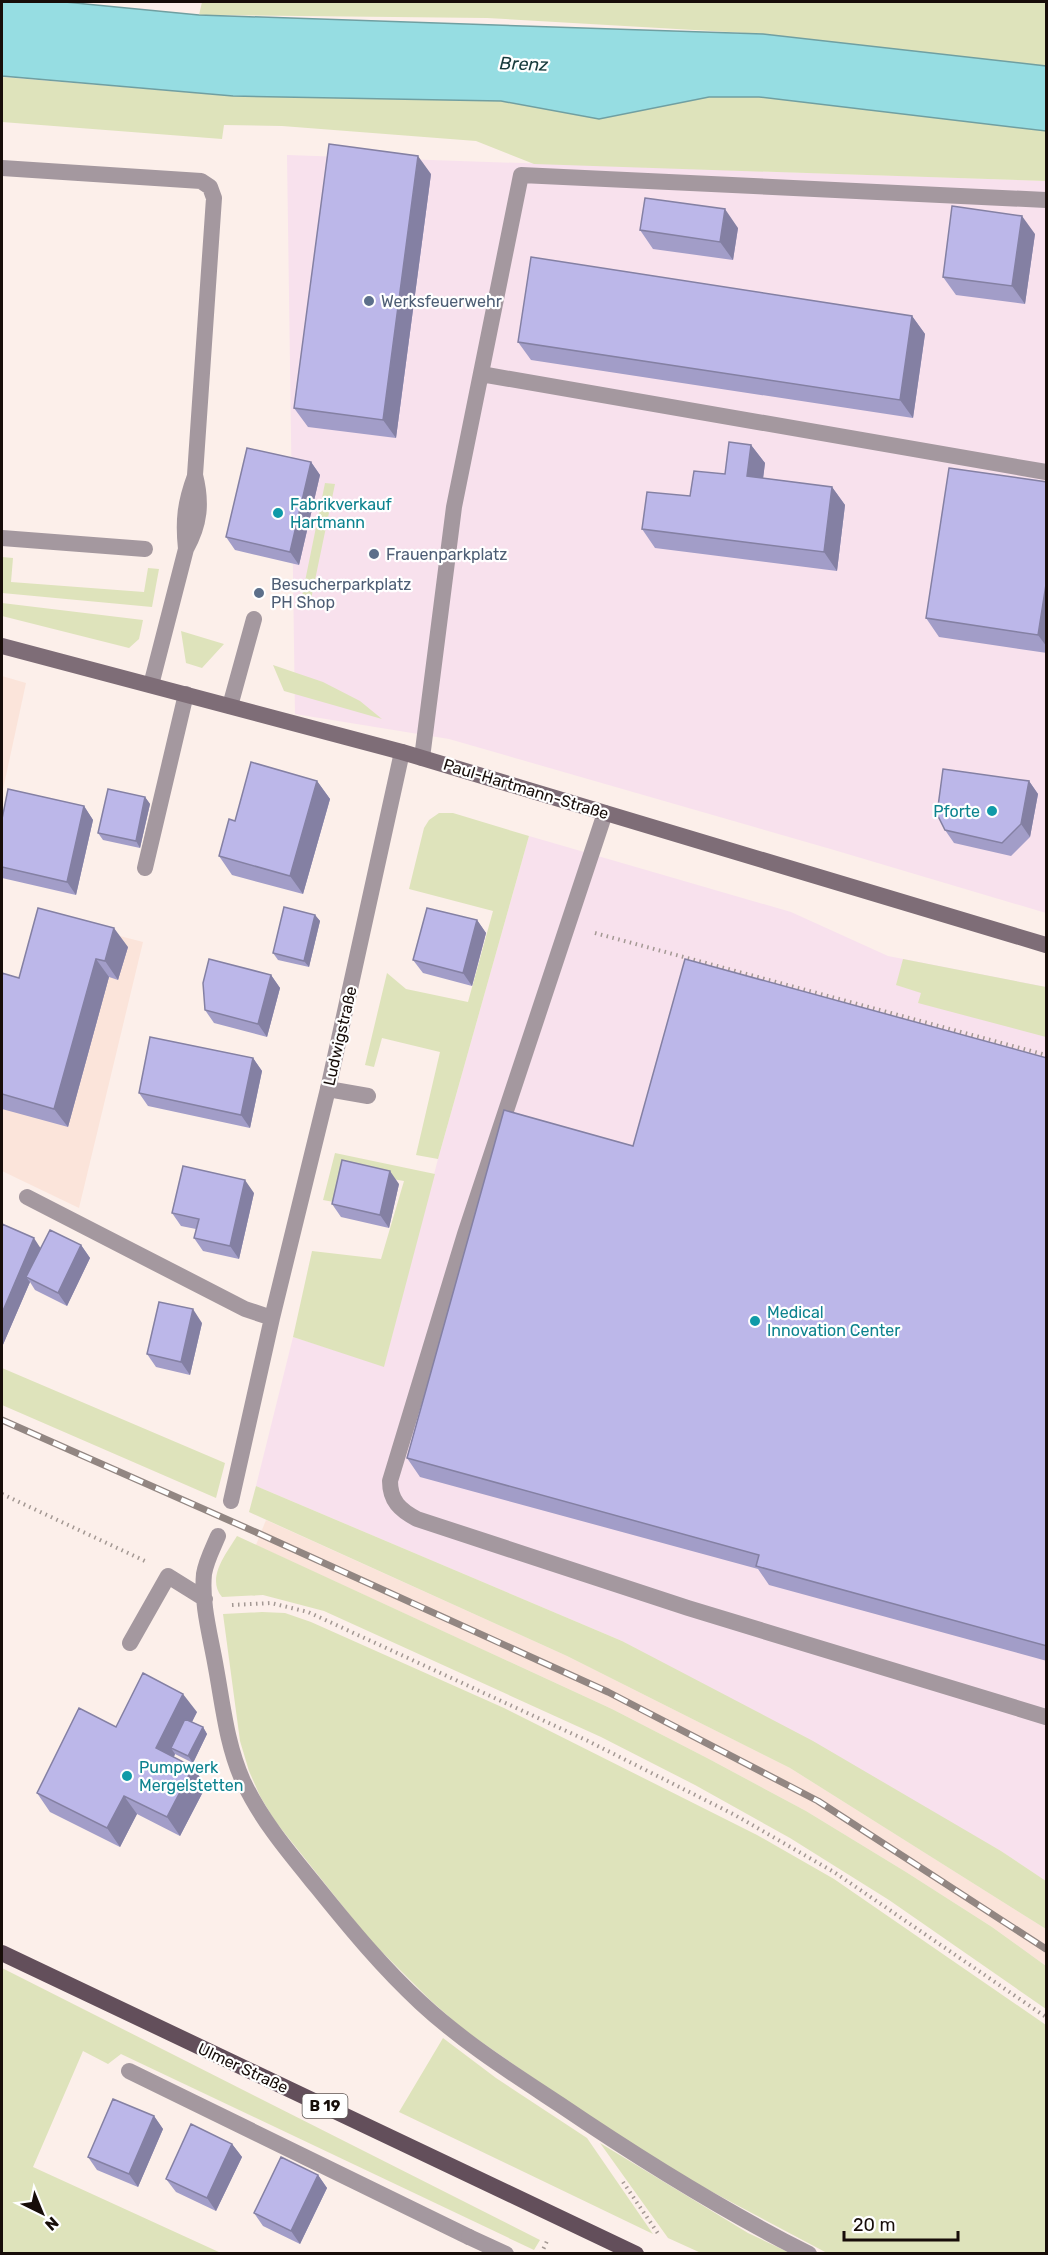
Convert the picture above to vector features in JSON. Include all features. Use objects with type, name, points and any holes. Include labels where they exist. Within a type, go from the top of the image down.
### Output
[{"type":"main road","name":"Paul-Hartmann-Straße","points":[[2,646],[402,752],[1047,945]]},
{"type":"main road","name":"Ulmer Straße","points":[[8,1956],[636,2253]]},
{"type":"street","points":[[2,168],[201,181],[210,187],[214,198],[195,475],[200,507],[194,534],[186,549],[151,685]]},
{"type":"street","points":[[422,758],[454,507],[521,175],[1047,200]]},
{"type":"street","points":[[482,374],[1047,472]]},
{"type":"street","points":[[2,538],[144,549]]},
{"type":"street","points":[[231,706],[254,619]]},
{"type":"street","points":[[146,868],[186,694]]},
{"type":"street","name":"Ludwigstraße","points":[[231,1501],[272,1318],[328,1089],[402,752]]},
{"type":"street","points":[[605,813],[465,1234],[390,1481],[390,1492],[396,1506],[417,1519],[688,1608],[1047,1717]]},
{"type":"street","points":[[328,1089],[368,1096]]},
{"type":"street","points":[[27,1197],[245,1309],[272,1318]]},
{"type":"street","points":[[218,1536],[204,1572],[205,1599],[230,1744],[244,1783],[285,1847],[390,1974],[457,2034],[685,2187],[809,2253]]},
{"type":"street","points":[[130,1643],[168,1576],[205,1599]]},
{"type":"street","points":[[129,2072],[506,2253]]},
{"type":"path","points":[[568,925],[1047,1055]]},
{"type":"path","points":[[2,1494],[127,1551],[168,1576]]},
{"type":"path","points":[[205,1599],[224,1604],[271,1604],[308,1612],[588,1741],[733,1814],[834,1872],[1047,2017]]},
{"type":"path","points":[[621,2180],[660,2236]]},
{"type":"shaded area","points":[[287,155],[1046,181],[1046,913],[449,739],[295,714]]},
{"type":"shaded area","points":[[2,676],[26,683],[2,794]]},
{"type":"shaded area","points":[[529,836],[791,912],[888,956],[1046,987],[1046,1881],[1001,1851],[622,1641],[256,1486],[293,1337],[384,1366],[438,1159]]},
{"type":"shaded area","points":[[54,919],[143,942],[79,1208],[2,1171],[2,988],[33,996]]},
{"type":"shaded area","points":[[266,1520],[567,1656],[790,1768],[1046,1929],[1046,1966],[992,1927],[906,1872],[806,1811],[709,1759],[612,1709],[256,1545]]},
{"type":"green space","points":[[202,2],[1046,2],[1046,66],[763,34],[487,18],[199,15]]},
{"type":"green space","points":[[2,77],[233,96],[501,101],[599,119],[709,97],[759,97],[1046,131],[1046,181],[534,164],[476,141],[282,126],[224,125],[222,139],[2,122]]},
{"type":"green space","points":[[325,483],[335,484],[310,604],[301,601]]},
{"type":"green space","points":[[2,557],[13,558],[11,582],[144,592],[148,568],[159,569],[152,607],[2,593]]},
{"type":"green space","points":[[2,603],[143,620],[139,639],[129,648],[2,616]]},
{"type":"green space","points":[[181,631],[224,644],[202,668],[186,663]]},
{"type":"green space","points":[[273,665],[323,682],[360,701],[382,719],[284,691]]},
{"type":"green space","points":[[439,813],[453,813],[529,836],[438,1159],[416,1155],[440,1052],[382,1038],[374,1067],[365,1065],[387,973],[406,989],[468,1002],[493,911],[409,889],[424,828],[429,820]]},
{"type":"green space","points":[[903,959],[1046,987],[1046,1037],[918,1003],[921,993],[896,985]]},
{"type":"green space","points":[[335,1153],[435,1174],[384,1367],[293,1337],[312,1251],[381,1259],[404,1181],[347,1171],[339,1203],[323,1200]]},
{"type":"green space","points":[[2,1368],[225,1463],[216,1498],[2,1405]]},
{"type":"green space","points":[[256,1486],[622,1641],[813,1741],[1001,1851],[1046,1881],[1046,1929],[790,1768],[567,1656],[249,1512]]},
{"type":"green space","points":[[237,1536],[612,1709],[806,1811],[992,1927],[1046,1966],[1046,2009],[889,1900],[790,1838],[695,1785],[601,1737],[324,1611],[263,1595],[222,1597],[216,1582],[217,1574],[223,1558]]},
{"type":"green space","points":[[285,1613],[311,1622],[504,1708],[757,1835],[834,1879],[1046,2025],[1046,2253],[827,2253],[686,2178],[594,2120],[464,2030],[429,1999],[369,1939],[275,1821],[260,1796],[240,1741],[223,1614]]},
{"type":"green space","points":[[2,1968],[540,2240],[534,2250],[121,2054],[108,2064],[83,2051],[33,2167],[221,2253],[2,2253]]},
{"type":"green space","points":[[443,2038],[496,2078],[587,2138],[653,2234],[399,2112]]},
{"type":"green space","points":[[600,2143],[748,2233],[790,2253],[701,2253],[668,2238]]},
{"type":"water","name":"Brenz","points":[[2,2],[65,2],[199,15],[763,34],[1046,66],[1046,131],[759,97],[709,97],[599,119],[501,101],[233,96],[2,76]]},
{"type":"building","name":"Werksfeuerwehr","points":[[329,144],[418,156],[383,420],[294,408]]},
{"type":"building","points":[[645,198],[725,209],[720,242],[640,230]]},
{"type":"building","points":[[952,206],[1022,216],[1012,286],[943,277]]},
{"type":"building","points":[[531,257],[912,316],[900,400],[518,342]]},
{"type":"building","points":[[729,442],[751,445],[747,476],[832,487],[824,552],[642,529],[647,492],[690,496],[694,471],[725,474]]},
{"type":"building","name":"Fabrikverkauf Hartmann","points":[[247,448],[311,462],[290,552],[226,537]]},
{"type":"building","points":[[949,468],[1047,482],[1047,578],[1038,635],[926,618]]},
{"type":"building","points":[[251,762],[317,781],[290,876],[219,856],[229,819],[235,821]]},
{"type":"building","name":"Pforte","points":[[943,769],[1029,781],[1021,824],[1002,843],[945,830],[937,814]]},
{"type":"building","points":[[8,789],[84,806],[67,882],[2,867],[2,819]]},
{"type":"building","points":[[108,789],[145,797],[136,841],[98,833]]},
{"type":"building","points":[[284,907],[315,915],[304,961],[273,953]]},
{"type":"building","points":[[38,908],[114,928],[105,961],[96,959],[54,1109],[2,1094],[2,973],[19,978]]},
{"type":"building","points":[[427,908],[477,920],[463,973],[413,960]]},
{"type":"building","points":[[209,959],[271,975],[258,1024],[205,1010],[203,983]]},
{"type":"building","name":"Medical Innovation Center","points":[[685,959],[1047,1058],[1047,1646],[756,1566],[759,1555],[407,1458],[504,1110],[633,1146]]},
{"type":"building","points":[[150,1037],[253,1058],[241,1115],[139,1093]]},
{"type":"building","points":[[342,1160],[390,1171],[380,1215],[332,1204]]},
{"type":"building","points":[[183,1166],[245,1180],[230,1246],[194,1238],[199,1219],[172,1213]]},
{"type":"building","points":[[2,1224],[34,1238],[2,1313]]},
{"type":"building","points":[[50,1230],[81,1245],[58,1293],[26,1277]]},
{"type":"building","points":[[159,1302],[193,1309],[181,1362],[147,1354]]},
{"type":"building","name":"Pumpwerk Mergelstetten","points":[[143,1673],[183,1694],[156,1748],[193,1767],[167,1817],[124,1796],[107,1828],[37,1793],[79,1708],[116,1727]]},
{"type":"building","points":[[185,1719],[203,1727],[188,1756],[171,1748]]},
{"type":"building","points":[[113,2099],[154,2116],[129,2174],[88,2157]]},
{"type":"building","points":[[191,2124],[232,2144],[207,2198],[166,2179]]},
{"type":"building","points":[[281,2157],[318,2175],[291,2231],[254,2213]]},
{"type":"railway","points":[[2,1420],[608,1692],[818,1801],[1046,1949]]},
{"type":"place","name":"Werksfeuerwehr","points":[[369,301]]},
{"type":"place","name":"Fabrikverkauf Hartmann","points":[[278,513]]},
{"type":"place","name":"Frauenparkplatz","points":[[374,554]]},
{"type":"place","name":"Besucherparkplatz PH Shop","points":[[259,593]]},
{"type":"place","name":"Pforte","points":[[992,811]]},
{"type":"place","name":"Medical Innovation Center","points":[[755,1321]]},
{"type":"place","name":"Pumpwerk Mergelstetten","points":[[127,1776]]}]
